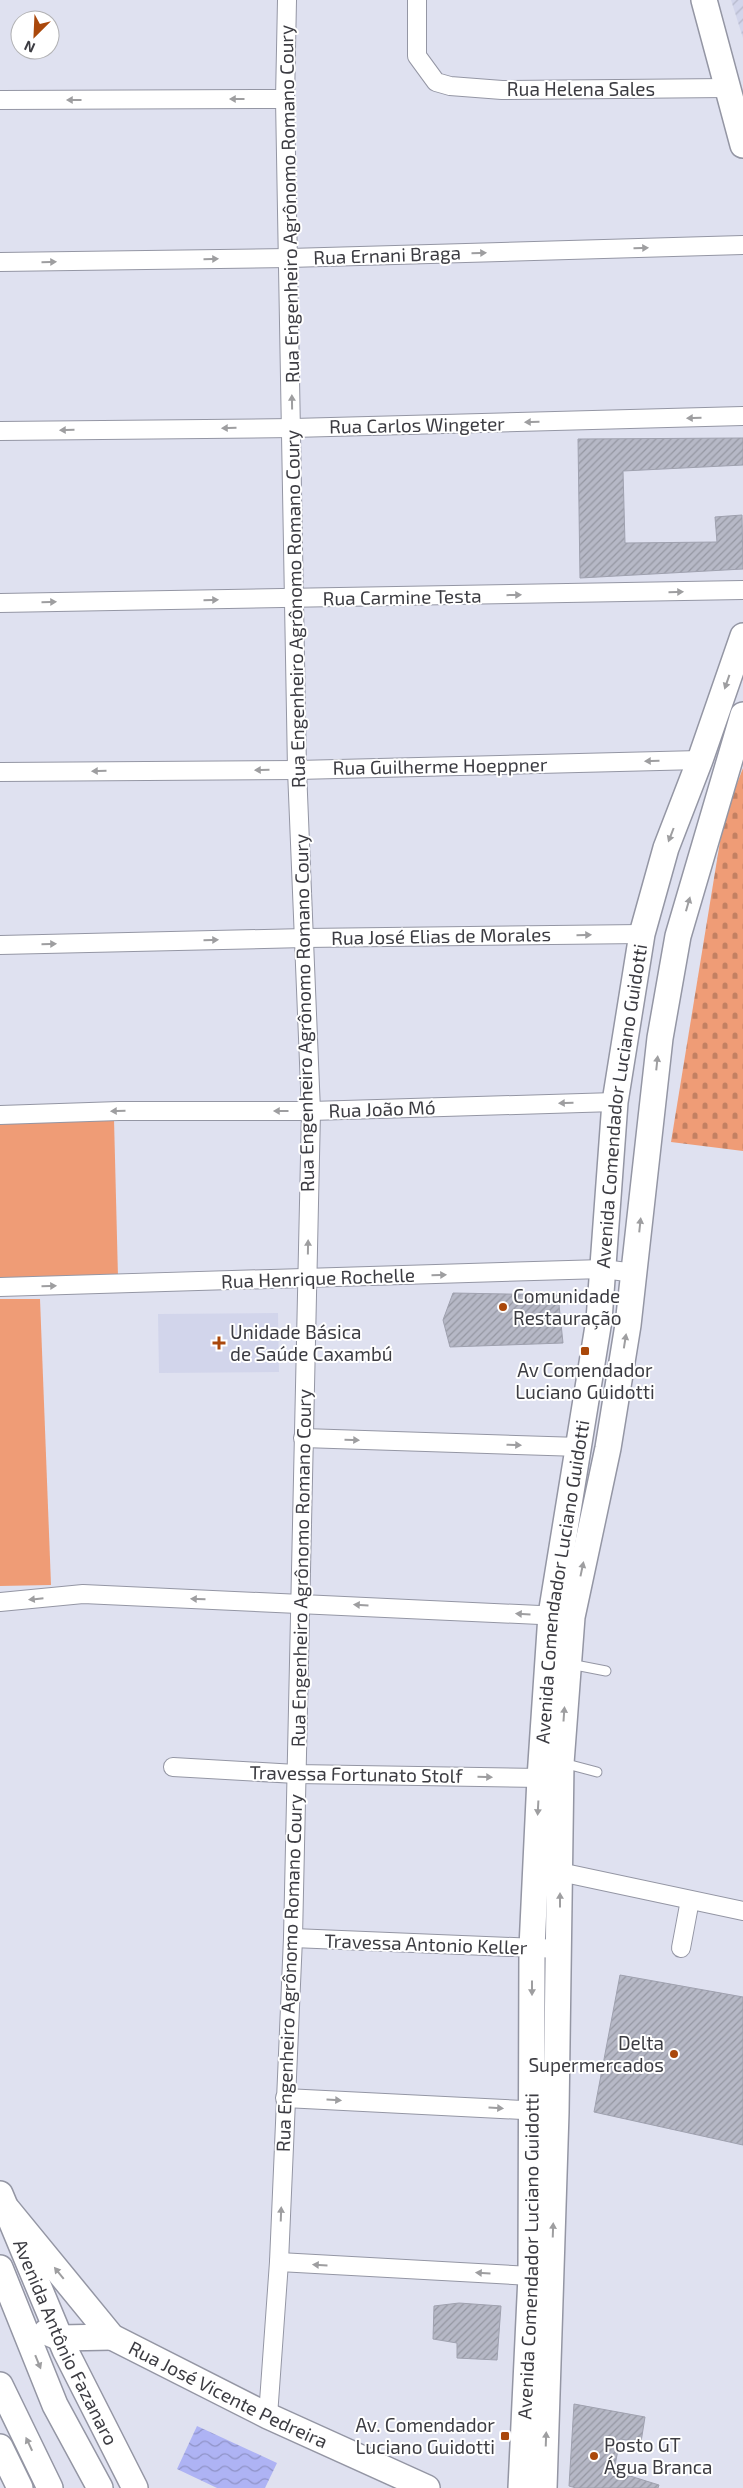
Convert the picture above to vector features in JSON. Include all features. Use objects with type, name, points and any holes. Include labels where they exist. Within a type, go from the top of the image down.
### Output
[{"type":"main road","points":[[704,0],[743,145]]},
{"type":"main road","name":"Avenida Comendador Luciano Guidotti","points":[[544,2488],[544,2111],[532,1948],[540,1778],[580,1447],[599,1320],[615,1102],[642,934],[666,848],[700,760],[743,636]]},
{"type":"main road","name":"Avenida Comendador Luciano Guidotti","points":[[521,2488],[531,2276],[544,2111],[560,1949],[561,1763],[568,1664],[561,1616],[608,1448],[635,1273],[660,1038],[678,936],[743,715]]},
{"type":"main road","name":"Rua José Vicente Pedreira","points":[[4,2202],[112,2337],[268,2416],[427,2488]]},
{"type":"main road","name":"Avenida Antônio Fazanaro","points":[[4,2202],[60,2338],[135,2488]]},
{"type":"main road","name":"Avenida Antônio Fazanaro","points":[[0,2268],[55,2404],[100,2488]]},
{"type":"main road","points":[[19,2317],[60,2338],[78,2326],[81,2307],[79,2297]]},
{"type":"main road","name":"Rua José Vicente Pedreira","points":[[60,2338],[112,2337]]},
{"type":"main road","points":[[0,2385],[40,2484]]},
{"type":"main road","points":[[0,2447],[20,2488]]},
{"type":"street","name":"Rua Engenheiro Agrônomo Romano Coury","points":[[268,2416],[279,2262],[293,1938],[311,1111],[297,770],[293,428],[286,99],[287,0]]},
{"type":"street","name":"Rua Helena Sales","points":[[416,0],[417,56],[436,82],[450,86],[502,90],[728,88]]},
{"type":"street","points":[[0,100],[286,99]]},
{"type":"street","name":"Rua Ernani Braga","points":[[0,262],[289,258],[743,245]]},
{"type":"street","name":"Rua Carlos Wingeter","points":[[0,431],[293,428],[743,416]]},
{"type":"street","name":"Rua Carmine Testa","points":[[0,603],[743,590]]},
{"type":"street","name":"Rua Guilherme Hoeppner","points":[[0,772],[297,770],[700,760]]},
{"type":"street","name":"Rua José Elias de Morales","points":[[0,945],[305,938],[642,934]]},
{"type":"street","name":"Rua João Mó","points":[[0,1115],[120,1111],[311,1111],[615,1102]]},
{"type":"street","name":"Rua Henrique Rochelle","points":[[0,1287],[604,1269],[635,1273]]},
{"type":"street","points":[[303,1438],[580,1447]]},
{"type":"street","points":[[0,1602],[83,1594],[300,1602],[561,1616]]},
{"type":"street","name":"Travessa Fortunato Stolf","points":[[173,1768],[296,1774],[540,1778]]},
{"type":"street","points":[[560,1872],[743,1911]]},
{"type":"street","points":[[681,1948],[690,1900]]},
{"type":"street","name":"Travessa Antonio Keller","points":[[293,1938],[560,1949]]},
{"type":"street","points":[[285,2098],[544,2111]]},
{"type":"street","points":[[279,2262],[531,2276]]},
{"type":"lane","points":[[568,1664],[606,1671]]},
{"type":"lane","points":[[561,1763],[597,1772]]},
{"type":"shaded area","points":[[731,0],[743,0],[743,38]]},
{"type":"shaded area","name":"Unidade Básica de Saúde Caxambú","points":[[278,1313],[279,1372],[159,1373],[158,1314]]},
{"type":"green space","points":[[743,768],[743,1151],[671,1142],[724,817]]},
{"type":"green space","points":[[114,1119],[118,1277],[0,1279],[0,1122]]},
{"type":"green space","points":[[0,1299],[40,1299],[51,1585],[0,1586]]},
{"type":"water","points":[[197,2426],[277,2463],[265,2488],[217,2488],[177,2469]]},
{"type":"building","points":[[743,438],[743,465],[623,471],[625,543],[717,542],[715,517],[742,515],[743,569],[580,578],[578,439]]},
{"type":"building","name":"Comunidade Restauração","points":[[453,1293],[558,1295],[563,1343],[450,1347],[443,1320]]},
{"type":"building","name":"Delta Supermercados","points":[[620,1975],[743,1997],[743,2145],[594,2112]]},
{"type":"building","points":[[459,2303],[501,2306],[497,2360],[457,2358],[457,2343],[433,2339],[434,2306]]},
{"type":"building","name":"Posto GT Água Branca","points":[[574,2404],[645,2417],[641,2442],[620,2439],[614,2471],[659,2485],[658,2488],[576,2488],[569,2486]]},
{"type":"place","name":"Comunidade Restauração","points":[[503,1307]]},
{"type":"place","name":"Unidade Básica de Saúde Caxambú","points":[[219,1343]]},
{"type":"place","name":"Av Comendador Luciano Guidotti","points":[[585,1351]]},
{"type":"place","name":"Delta Supermercados","points":[[674,2054]]},
{"type":"place","name":"Av. Comendador Luciano Guidotti","points":[[505,2436]]},
{"type":"place","name":"Posto GT Água Branca","points":[[594,2456]]}]
